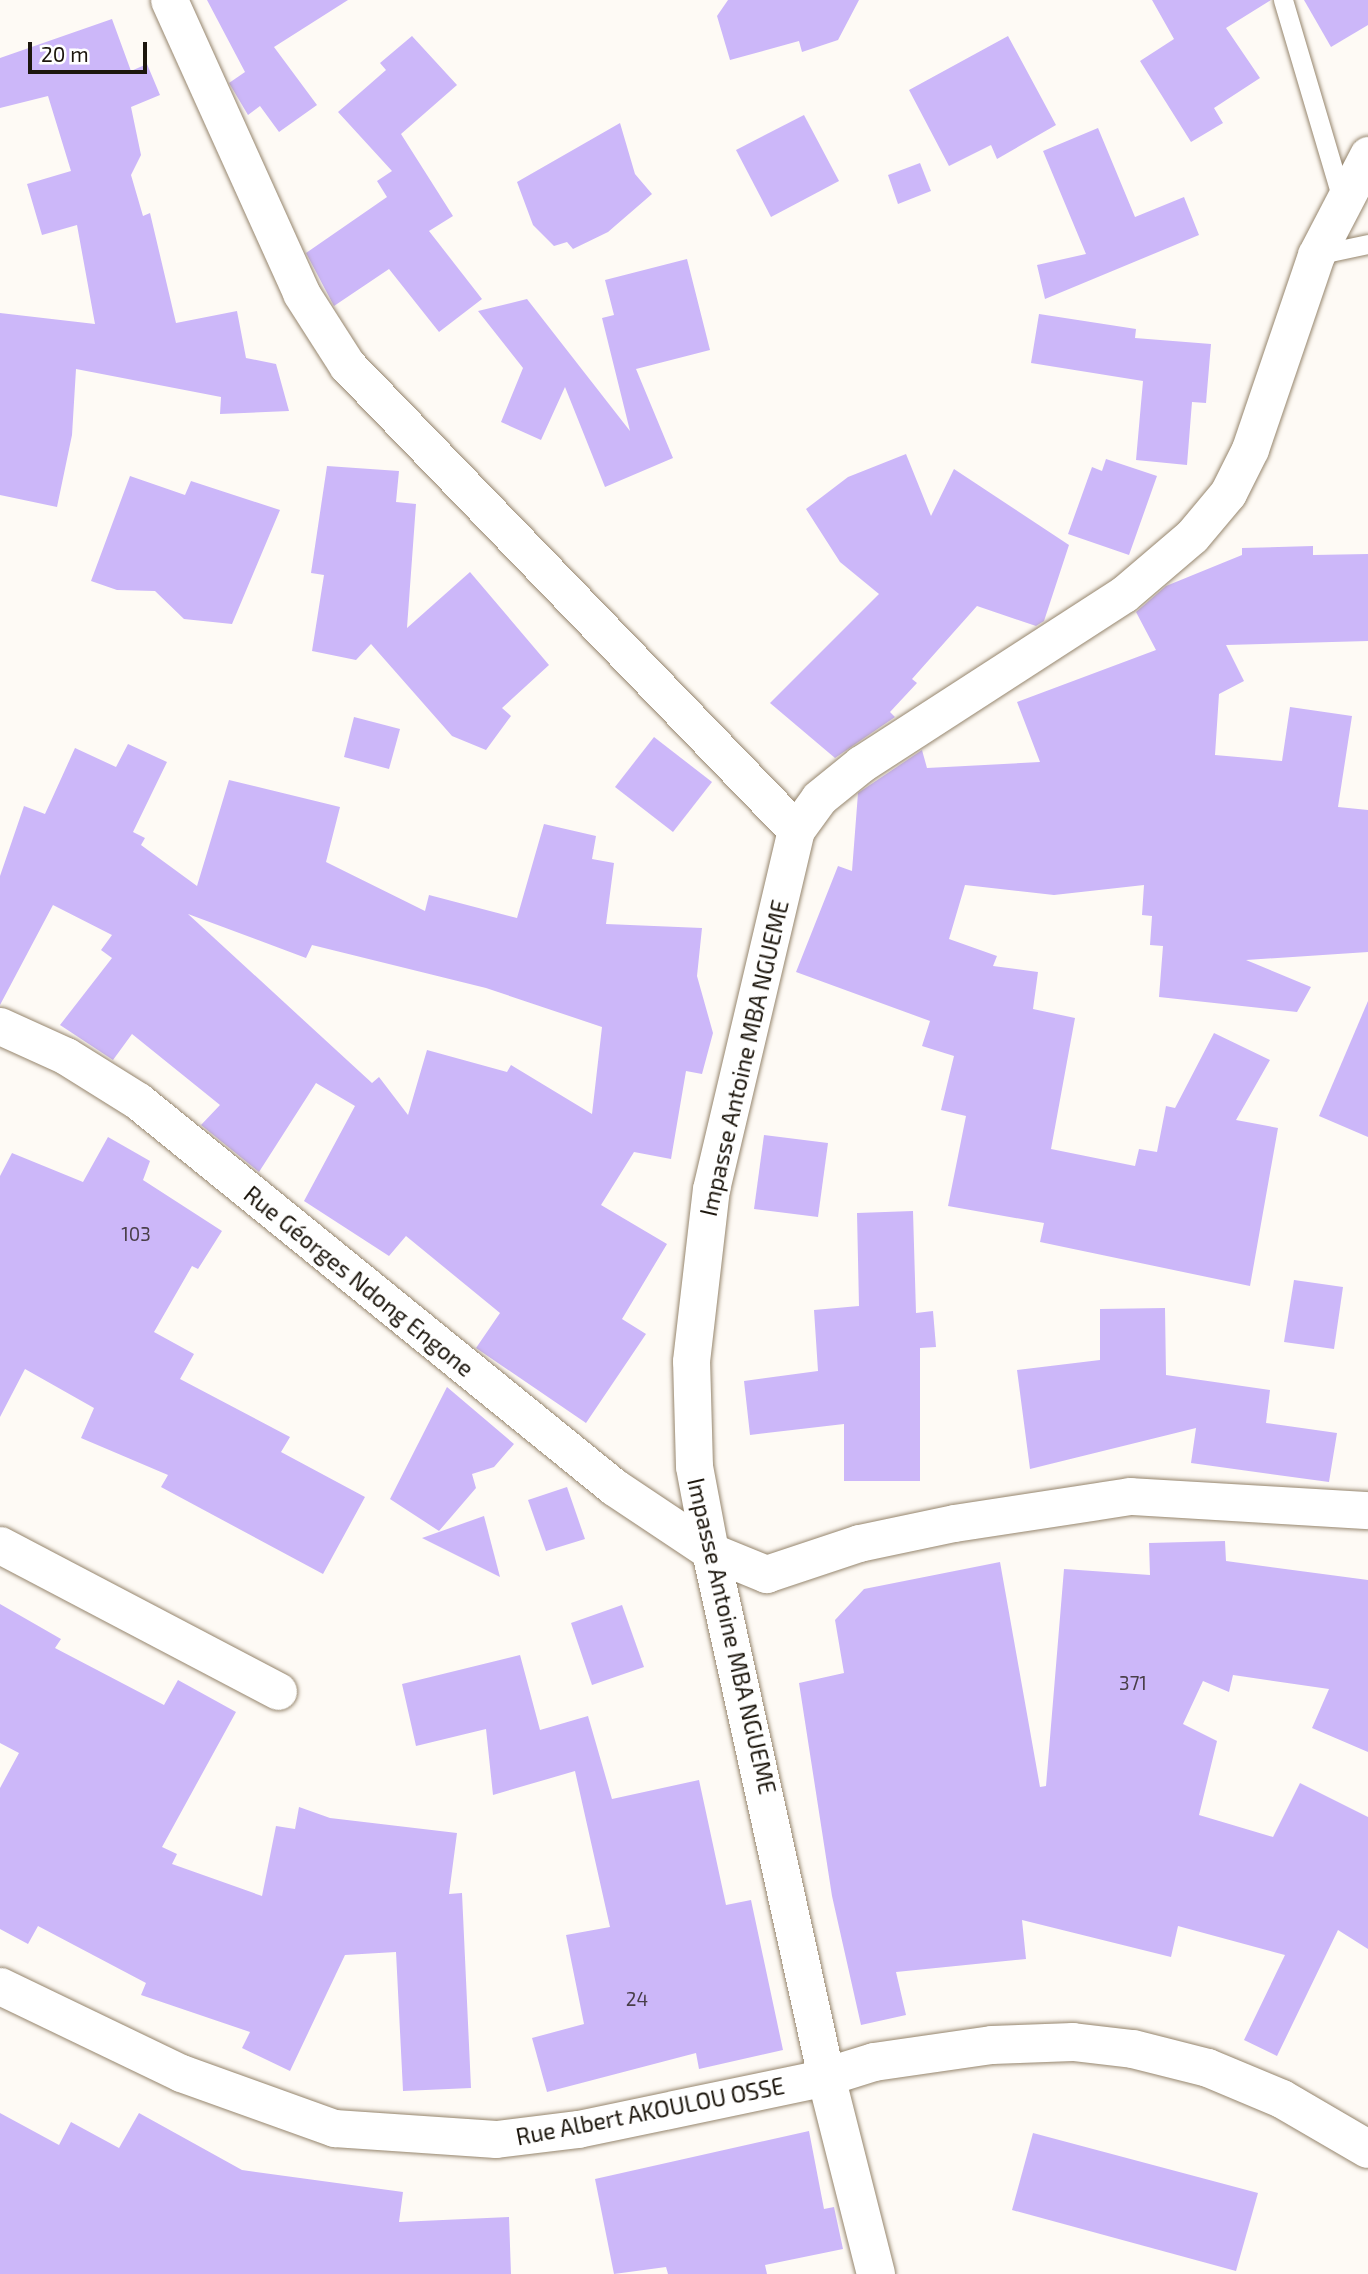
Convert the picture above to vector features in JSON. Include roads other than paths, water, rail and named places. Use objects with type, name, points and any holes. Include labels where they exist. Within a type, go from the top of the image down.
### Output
[{"type":"main road","points":[[826,2077],[874,2062],[992,2045],[1073,2042],[1133,2049],[1208,2068],[1282,2099],[1368,2149]]},
{"type":"main road","name":"Impasse Antoine MBA NGUEME","points":[[826,2077],[876,2274]]},
{"type":"street","points":[[169,0],[301,293],[347,365],[796,830],[819,798],[860,764],[1021,665],[1124,594],[1192,536],[1228,494],[1250,449],[1316,255],[1368,155]]},
{"type":"street","name":"Impasse Antoine MBA NGUEME","points":[[796,830],[711,1189],[693,1309],[694,1466],[826,2077]]},
{"type":"street","name":"Rue Géorges Ndong Engone","points":[[0,1026],[66,1056],[138,1101],[614,1487],[710,1550],[766,1574],[900,1534],[1130,1496],[1368,1510]]},
{"type":"street","points":[[0,1545],[278,1691]]},
{"type":"street","name":"Rue Albert AKOULOU OSSE","points":[[0,1986],[181,2073],[334,2128],[496,2139],[578,2129],[826,2077]]},
{"type":"lane","points":[[1283,0],[1343,203]]},
{"type":"lane","points":[[1316,255],[1368,244]]}]
